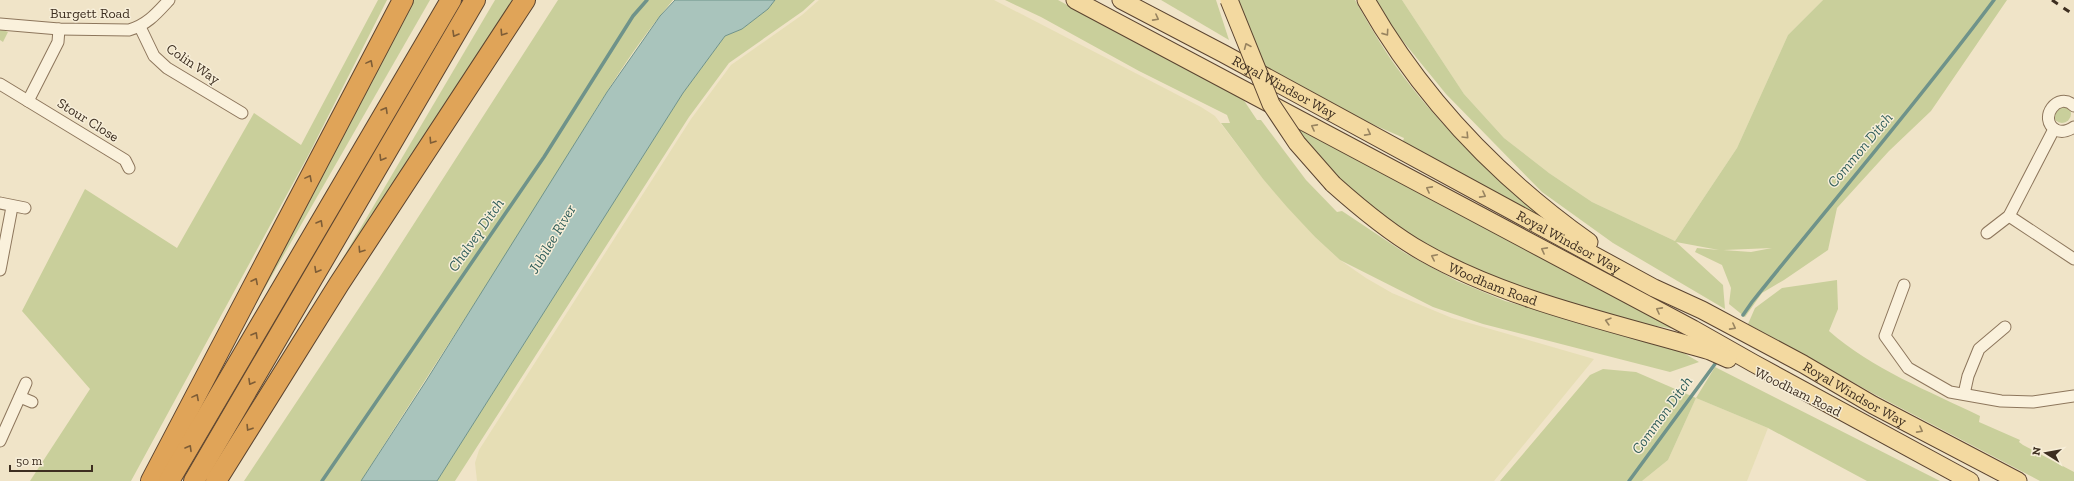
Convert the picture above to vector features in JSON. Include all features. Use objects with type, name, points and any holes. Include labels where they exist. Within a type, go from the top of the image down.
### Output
[{"type":"highway","points":[[152,481],[403,0]]},
{"type":"highway","points":[[169,481],[451,0]]},
{"type":"highway","points":[[194,481],[475,0]]},
{"type":"highway","points":[[216,481],[339,284],[525,0]]},
{"type":"main road","name":"Royal Windsor Way","points":[[1075,0],[1690,336]]},
{"type":"main road","name":"Royal Windsor Way","points":[[1121,0],[1224,54],[1654,288],[1702,310],[1764,343],[1873,405],[2018,481]]},
{"type":"main road","name":"Woodham Road","points":[[1229,0],[1271,104],[1297,143],[1333,184],[1378,221],[1423,252],[1470,275],[1521,294],[1578,312],[1690,336],[1710,351],[1752,366]]},
{"type":"main road","points":[[1366,0],[1380,24],[1417,77],[1463,132],[1511,181],[1566,225],[1654,288]]},
{"type":"main road","name":"Royal Windsor Way","points":[[1752,366],[1870,426],[1970,481]]},
{"type":"street","name":"Burgett Road","points":[[0,24],[59,29],[129,30],[140,27],[170,0]]},
{"type":"street","name":"Colin Way","points":[[140,27],[154,56],[167,68],[242,113]]},
{"type":"street","points":[[28,101],[58,42],[59,29]]},
{"type":"street","name":"Stour Close","points":[[0,84],[125,160],[128,168]]},
{"type":"street","points":[[2074,106],[2062,101],[2055,104],[2051,108],[2048,115],[2049,122],[2054,129],[2065,132],[2074,127]]},
{"type":"street","points":[[1987,233],[2009,216],[2054,129]]},
{"type":"street","points":[[0,203],[12,207],[25,208]]},
{"type":"street","points":[[0,270],[12,207]]},
{"type":"street","points":[[2009,216],[2074,259]]},
{"type":"street","points":[[1904,285],[1885,336],[1908,368],[1950,392],[2001,401],[2033,402],[2074,396]]},
{"type":"street","points":[[1964,394],[1968,376],[1979,349],[2005,327]]},
{"type":"street","points":[[0,440],[26,383]]},
{"type":"street","points":[[20,397],[32,402]]},
{"type":"shaded area","points":[[819,0],[994,0],[1201,107],[1215,116],[1263,179],[1315,237],[1340,260],[1366,278],[1392,293],[1452,318],[1594,359],[1494,481],[477,481],[475,463],[479,450],[691,119],[731,65],[802,15]]},
{"type":"shaded area","points":[[1402,0],[1823,0],[1788,35],[1737,148],[1675,241],[1592,202],[1549,173],[1504,138],[1464,94]]},
{"type":"shaded area","points":[[1696,398],[1768,428],[1747,481],[1642,481],[1668,460]]},
{"type":"green space","points":[[378,0],[387,0],[309,154],[131,481],[30,481],[90,389],[22,311],[85,189],[177,248],[254,113],[301,145]]},
{"type":"green space","points":[[410,0],[430,0],[231,347]]},
{"type":"green space","points":[[495,0],[517,0],[284,358]]},
{"type":"green space","points":[[558,0],[673,0],[654,23],[620,72],[519,234],[361,481],[244,481],[379,278]]},
{"type":"green space","points":[[775,0],[815,0],[803,11],[729,63],[689,117],[455,481],[437,481],[683,93],[725,36],[742,29],[768,9]]},
{"type":"green space","points":[[1005,0],[1058,0],[1243,99],[1257,120],[1261,120],[1306,180],[1337,212],[1342,211],[1405,253],[1457,281],[1505,301],[1677,349],[1699,362],[1670,372],[1483,324],[1433,307],[1340,260],[1315,237],[1263,179],[1221,123],[1230,123],[1227,115],[1139,71],[1041,17]]},
{"type":"green space","points":[[1161,0],[1216,0],[1229,40]]},
{"type":"green space","points":[[1233,0],[1355,0],[1376,36],[1407,82],[1445,126],[1508,188],[1553,226],[1402,144],[1404,138],[1349,114],[1260,67]]},
{"type":"green space","points":[[1372,0],[1402,0],[1464,94],[1504,138],[1549,173],[1592,202],[1675,241],[1737,148],[1788,35],[1823,0],[2007,0],[1931,111],[1889,151],[1837,208],[1828,250],[1762,293],[1745,317],[1729,304],[1731,288],[1722,265],[1695,252],[1697,248],[1719,250],[1676,242],[1723,285],[1725,309],[1613,243],[1542,192],[1446,94],[1376,8]],"holes":[[[1772,248],[1751,252],[1723,250]]]},
{"type":"green space","points":[[0,29],[8,32],[3,42],[0,40]]},
{"type":"green space","points":[[2062,105],[2068,108],[2071,114],[2068,120],[2062,123],[2056,120],[2053,114],[2056,108]]},
{"type":"green space","points":[[1290,125],[1327,140],[1681,330],[1638,323],[1571,306],[1456,265],[1363,209]]},
{"type":"green space","points":[[1837,280],[1838,309],[1829,331],[1846,345],[1882,368],[1980,416],[1979,422],[2020,440],[2019,442],[2023,445],[2074,472],[2074,481],[2040,481],[1874,394],[1748,324],[1755,308],[1782,288]]},
{"type":"green space","points":[[1715,367],[1940,481],[1867,481],[1768,428],[1696,398]]},
{"type":"green space","points":[[1603,369],[1636,372],[1696,398],[1668,460],[1642,481],[1500,481],[1590,375]]},
{"type":"water","name":"Jubilee River","points":[[675,0],[775,0],[768,9],[742,29],[725,36],[683,93],[437,481],[361,481],[426,381],[607,92],[660,16]]},
{"type":"waterway","name":"Chalvey Ditch","points":[[322,481],[544,157],[633,16],[647,0]]},
{"type":"waterway","name":"Common Ditch","points":[[1743,315],[1935,76],[1994,0]]},
{"type":"waterway","name":"Common Ditch","points":[[1629,481],[1715,364]]},
{"type":"railway","points":[[2052,0],[2074,15]]}]
